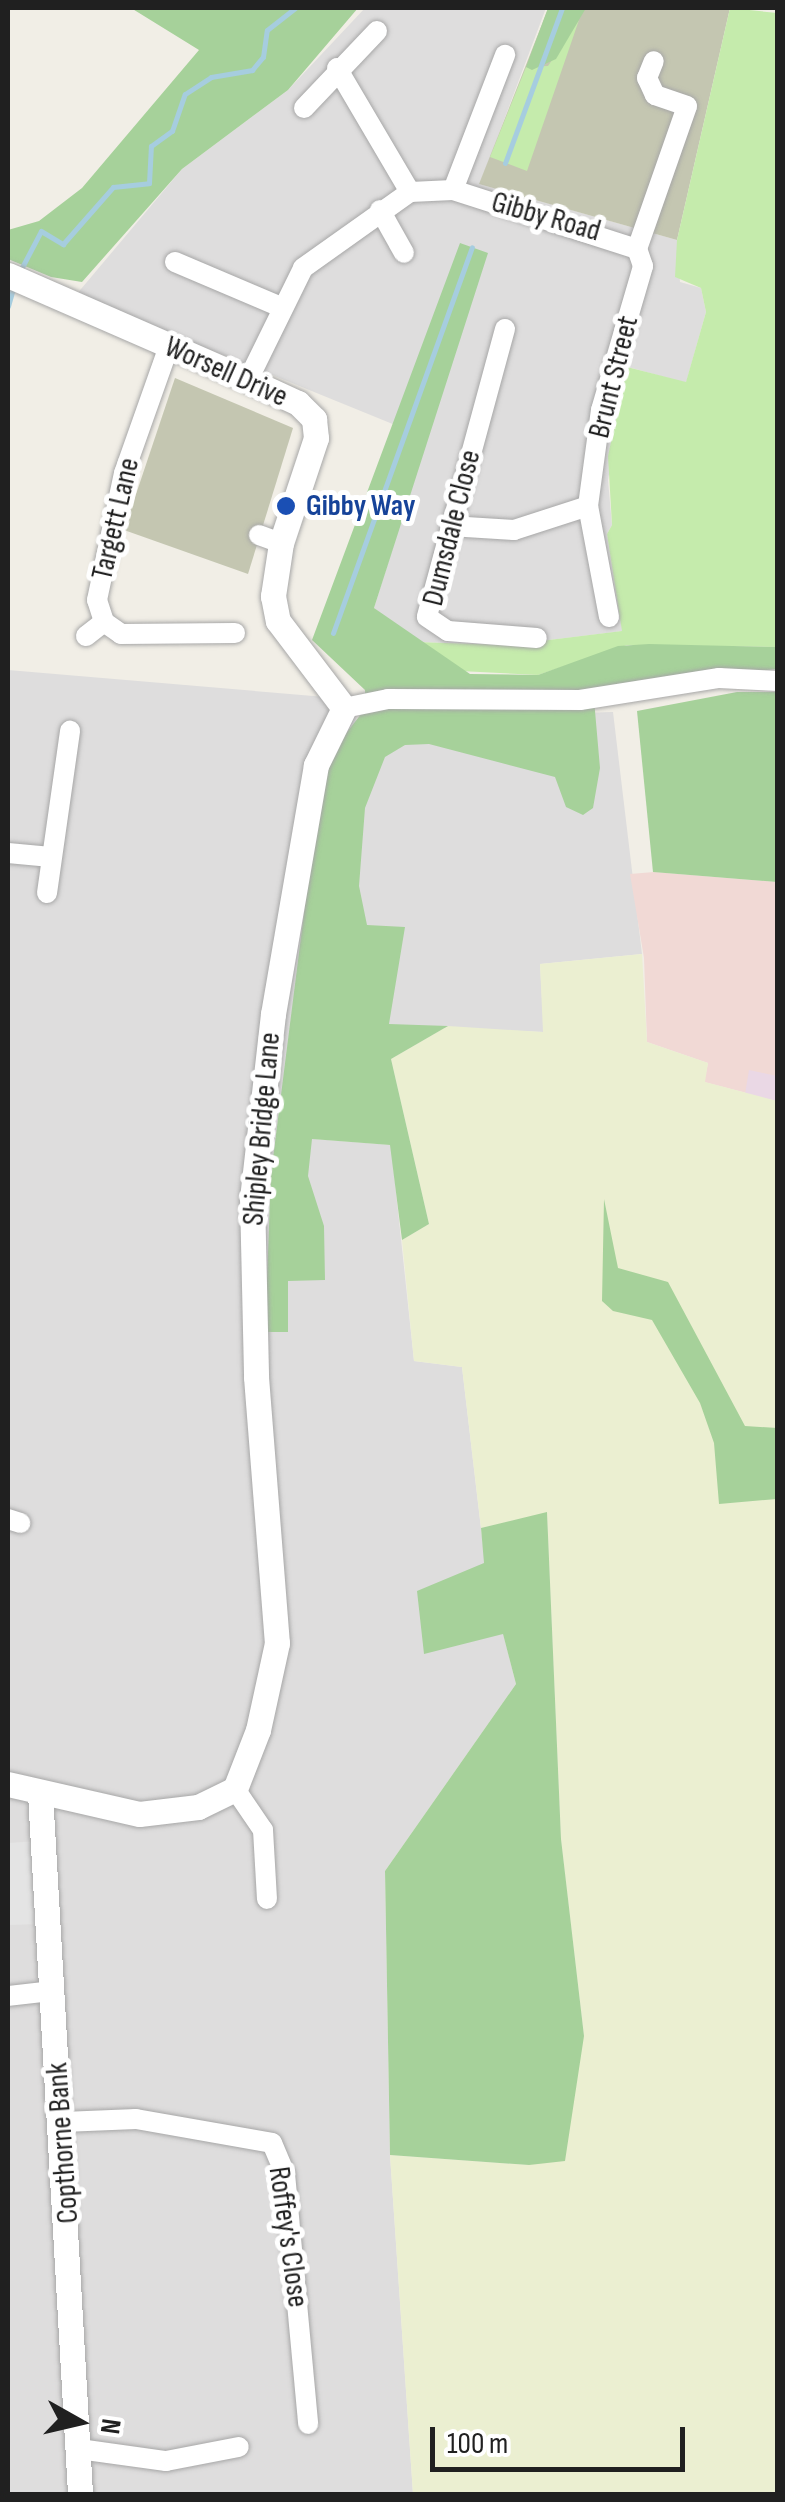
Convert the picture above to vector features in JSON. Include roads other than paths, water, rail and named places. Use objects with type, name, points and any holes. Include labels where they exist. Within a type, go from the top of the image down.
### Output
[{"type":"street","points":[[304,108],[337,68],[376,31]]},
{"type":"street","name":"Gibby Road","points":[[454,190],[505,55]]},
{"type":"street","name":"Brunt Street","points":[[609,618],[588,506],[601,410],[643,266],[636,250],[690,97],[655,95],[647,78],[654,61]]},
{"type":"street","points":[[337,68],[410,192]]},
{"type":"street","name":"Gibby Road","points":[[248,380],[281,307],[312,260],[410,192],[454,190],[636,250]]},
{"type":"street","points":[[380,210],[404,253]]},
{"type":"street","points":[[174,262],[281,307]]},
{"type":"street","name":"Worsell Drive","points":[[8,276],[298,403],[314,419],[312,456],[270,539],[273,596],[278,621],[344,708]]},
{"type":"street","name":"Dumsdale Close","points":[[505,329],[427,617],[448,631],[537,638]]},
{"type":"street","name":"Targett Lane","points":[[169,346],[111,522],[97,600],[104,622],[140,636],[235,633]]},
{"type":"street","points":[[450,526],[514,530],[588,506]]},
{"type":"street","points":[[86,636],[104,622]]},
{"type":"street","points":[[344,708],[388,699],[580,700],[718,678],[778,680]]},
{"type":"street","name":"Shipley Bridge Lane","points":[[235,1789],[258,1730],[277,1643],[256,1377],[252,1197],[272,1014],[316,766],[344,708]]},
{"type":"street","points":[[47,893],[70,731]]},
{"type":"street","points":[[8,853],[52,857]]},
{"type":"street","points":[[8,1784],[138,1814],[198,1807],[235,1789],[263,1830],[267,1898]]},
{"type":"street","name":"Copthorne Bank","points":[[40,1793],[63,2122],[80,2494]]},
{"type":"street","points":[[8,1996],[52,1991]]},
{"type":"street","name":"Roffey's Close","points":[[63,2122],[136,2119],[272,2142],[285,2174],[308,2424]]},
{"type":"street","points":[[79,2449],[166,2461],[229,2444]]},
{"type":"waterway","points":[[19,273],[41,231],[63,244],[113,187],[149,183],[151,146],[172,131],[185,94],[211,77],[252,70],[263,57],[267,30],[295,8]]},
{"type":"waterway","points":[[505,163],[562,8]]},
{"type":"waterway","points":[[333,633],[472,247]]},
{"type":"waterway","points":[[8,306],[13,288]]},
{"type":"place","name":"Gibby Way","points":[[286,506]]}]
